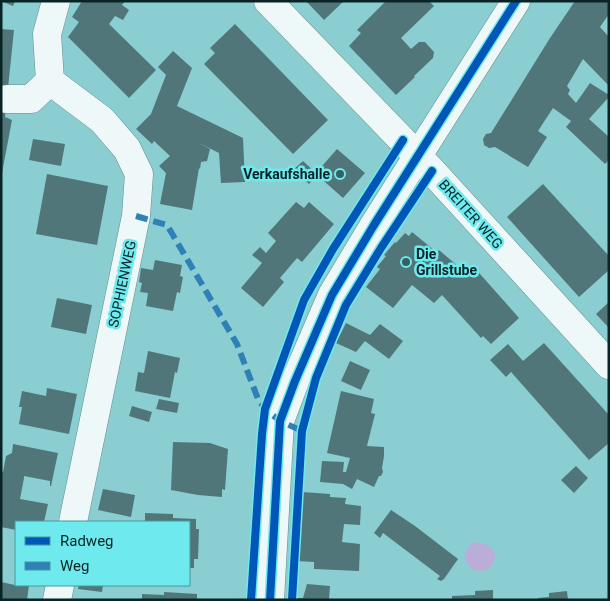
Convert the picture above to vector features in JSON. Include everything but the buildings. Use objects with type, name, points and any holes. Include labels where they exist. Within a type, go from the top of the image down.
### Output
[{"type":"street","points":[[7,99],[31,99],[50,81],[47,34],[56,1]]},
{"type":"street","name":"BREITER WEG","points":[[268,1],[418,156],[609,365]]},
{"type":"street","points":[[270,600],[280,421],[295,380],[332,295],[374,225],[516,1]]},
{"type":"street","name":"SOPHIENWEG","points":[[50,81],[102,120],[127,149],[139,174],[136,216],[73,521]]},
{"type":"street","points":[[57,600],[60,586]]},
{"type":"shaded area","points":[[475,542],[488,545],[494,550],[495,558],[488,569],[476,571],[466,563],[467,549]]},
{"type":"marked path","points":[[136,216],[167,225],[237,344],[258,399],[265,409],[280,421],[302,431]]},
{"type":"cycle path","points":[[270,600],[280,421],[295,381],[332,295],[374,225],[516,1]]},
{"type":"cycle path","points":[[251,600],[265,409],[304,300],[333,249],[403,140]]},
{"type":"cycle path","points":[[292,600],[302,431],[316,378],[346,305],[432,171]]},
{"type":"place","name":"Verkaufshalle","points":[[340,174]]},
{"type":"place","name":"Die Grillstube","points":[[406,262]]}]
